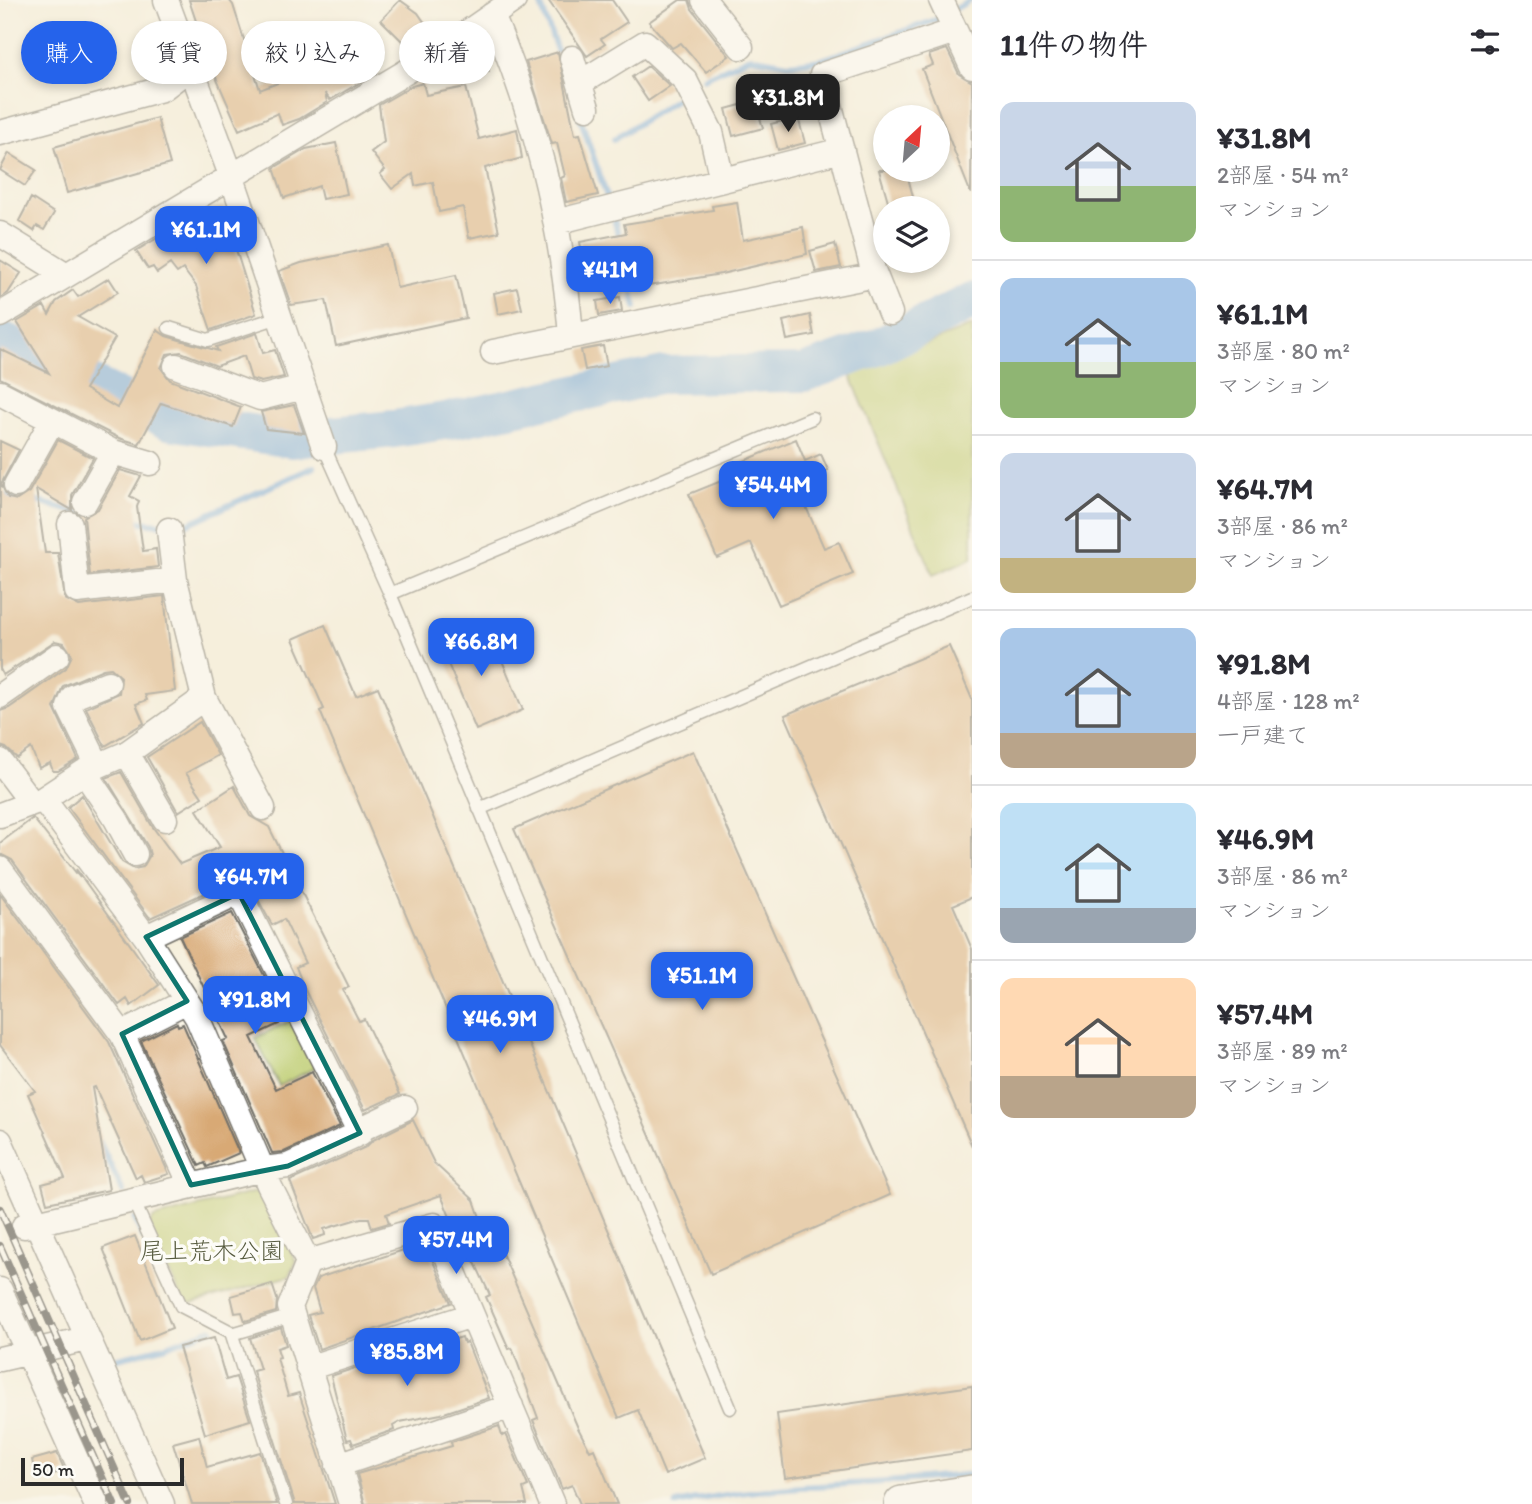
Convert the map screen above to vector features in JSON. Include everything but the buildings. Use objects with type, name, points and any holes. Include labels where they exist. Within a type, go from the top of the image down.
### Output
[{"type":"street","points":[[166,0],[174,21]]},
{"type":"street","points":[[0,316],[65,274],[436,54],[514,0]]},
{"type":"street","points":[[704,0],[741,47]]},
{"type":"street","points":[[941,0],[972,67]]},
{"type":"street","points":[[492,15],[515,69],[556,222],[571,335]]},
{"type":"street","points":[[493,352],[866,277],[873,270],[822,75],[956,31]]},
{"type":"street","points":[[580,83],[645,43],[685,80],[711,132],[722,180]]},
{"type":"street","points":[[572,58],[587,108]]},
{"type":"street","points":[[0,133],[162,89],[169,84]]},
{"type":"street","points":[[197,84],[322,440]]},
{"type":"street","points":[[556,222],[842,150]]},
{"type":"street","points":[[0,234],[65,274]]},
{"type":"street","points":[[874,273],[890,313]]},
{"type":"street","points":[[176,366],[260,398],[303,387]]},
{"type":"street","points":[[0,393],[113,452],[150,463]]},
{"type":"street","points":[[16,485],[52,421]]},
{"type":"street","points":[[85,502],[113,452]]},
{"type":"street","points":[[70,524],[77,592],[175,580]]},
{"type":"street","points":[[169,530],[175,580],[204,698],[263,808]]},
{"type":"street","points":[[0,696],[57,656]]},
{"type":"street","points":[[108,683],[73,697],[69,707],[91,769],[135,854]]},
{"type":"street","points":[[0,815],[37,801],[91,769],[127,753],[204,698]]},
{"type":"street","points":[[127,753],[165,819]]},
{"type":"street","points":[[0,761],[37,801],[146,937],[197,1017],[262,1168],[308,1262],[289,1307],[351,1504]]},
{"type":"street","points":[[0,869],[122,1034],[191,1185]]},
{"type":"street","points":[[146,937],[239,893],[359,1130]]},
{"type":"street","points":[[122,1034],[187,1002]]},
{"type":"street","points":[[30,1225],[262,1168],[288,1166],[360,1133],[359,1130],[405,1108]]},
{"type":"street","points":[[0,1142],[30,1225],[162,1504]]},
{"type":"street","points":[[308,1262],[434,1225],[552,1504]]},
{"type":"street","points":[[0,1290],[96,1504]]},
{"type":"street","points":[[308,1368],[472,1315]]},
{"type":"street","points":[[0,1359],[86,1339]]},
{"type":"street","points":[[338,1465],[511,1406]]},
{"type":"street","points":[[901,1504],[972,1493]]},
{"type":"lane","points":[[170,328],[208,340],[279,317]]},
{"type":"lane","points":[[390,594],[812,418]]},
{"type":"lane","points":[[322,440],[390,594],[730,1408]]},
{"type":"lane","points":[[479,809],[972,597]]},
{"type":"lane","points":[[133,1200],[181,1306],[232,1334],[286,1504]]},
{"type":"lane","points":[[232,1334],[292,1316]]},
{"type":"highlighted area","points":[[239,893],[360,1133],[288,1166],[191,1185],[122,1034],[187,1001],[146,937]]},
{"type":"green space","points":[[972,326],[972,558],[933,575],[850,374]]},
{"type":"green space","points":[[297,1017],[321,1065],[279,1086],[255,1038]]},
{"type":"green space","name":"尾上荒木公園","points":[[263,1190],[296,1262],[290,1276],[190,1304],[181,1298],[148,1227],[154,1218]]},
{"type":"waterway","points":[[539,0],[562,64]]},
{"type":"waterway","points":[[953,10],[971,0]]},
{"type":"waterway","points":[[704,78],[750,57],[789,64],[821,60],[941,18]]},
{"type":"waterway","points":[[614,139],[681,96]]},
{"type":"waterway","points":[[578,111],[607,197]]},
{"type":"waterway","points":[[614,219],[636,307]]},
{"type":"waterway","points":[[0,339],[168,421],[292,439],[394,429],[463,418],[663,375],[804,373],[880,346],[972,301]]},
{"type":"waterway","points":[[185,525],[314,467]]},
{"type":"waterway","points":[[0,495],[20,497],[94,517]]},
{"type":"waterway","points":[[133,521],[159,524]]},
{"type":"waterway","points":[[99,1141],[123,1192]]},
{"type":"waterway","points":[[135,1219],[143,1237]]},
{"type":"waterway","points":[[110,1360],[164,1347],[212,1329]]},
{"type":"waterway","points":[[676,1504],[786,1488],[972,1474]]},
{"type":"railway","points":[[0,1209],[130,1504]]},
{"type":"railway","points":[[0,1246],[114,1504]]}]
